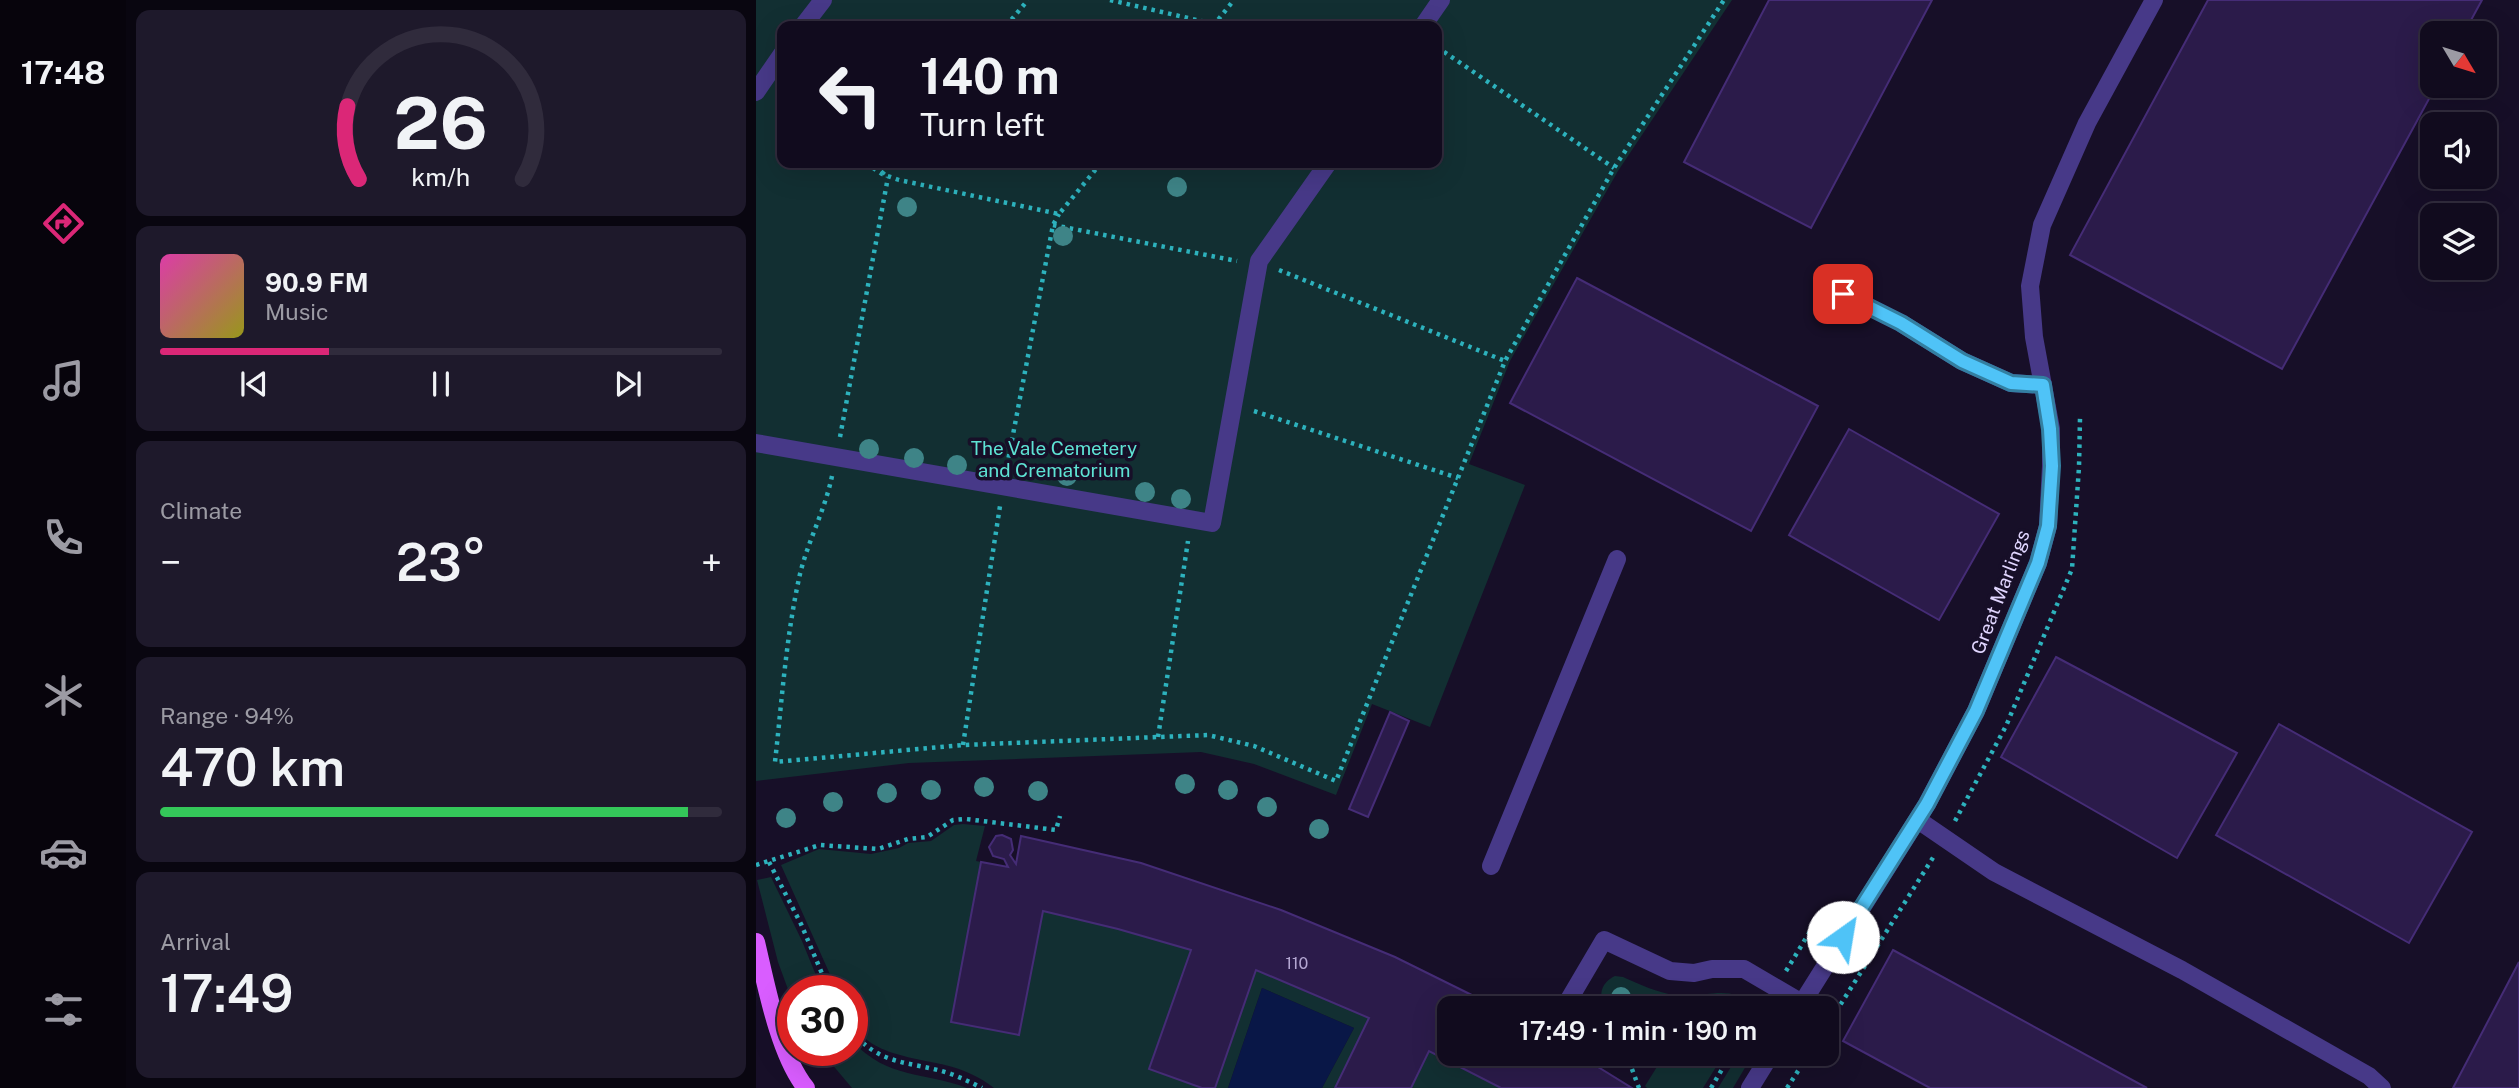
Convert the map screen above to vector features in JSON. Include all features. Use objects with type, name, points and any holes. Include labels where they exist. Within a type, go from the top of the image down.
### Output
[{"type":"main road","points":[[756,942],[768,994],[789,1057],[806,1088]]},
{"type":"street","points":[[807,21],[823,0]]},
{"type":"street","points":[[1426,21],[1441,0]]},
{"type":"street","name":"Great Marlings","points":[[1806,996],[1918,820],[1976,711],[2038,563],[2048,526],[2052,466],[2050,429],[2034,337],[2030,286],[2042,225],[2087,123],[2154,0]]},
{"type":"street","points":[[756,92],[777,61]]},
{"type":"street","points":[[756,443],[1212,523],[1259,264],[1325,168]]},
{"type":"street","points":[[1843,294],[1901,323],[1962,361],[2011,383],[2043,385]]},
{"type":"street","points":[[1491,866],[1617,559]]},
{"type":"street","points":[[1918,820],[1994,872],[2182,970],[2369,1076],[2382,1088]]},
{"type":"street","points":[[1571,996],[1604,940],[1670,971],[1744,969],[1787,996]]},
{"type":"street","points":[[1750,1088],[1764,1066]]},
{"type":"path","points":[[1010,21],[1028,0]]},
{"type":"path","points":[[1110,0],[1197,21]]},
{"type":"path","points":[[1217,21],[1234,0]]},
{"type":"path","points":[[888,177],[836,457],[827,498],[801,572],[791,621],[775,762],[962,746],[1208,735],[1235,739],[1336,781],[1506,361],[1614,168],[1724,0]]},
{"type":"path","points":[[1442,50],[1614,168]]},
{"type":"path","points":[[873,168],[888,177],[1059,214],[1097,168]]},
{"type":"path","points":[[882,174],[887,168]]},
{"type":"path","points":[[1053,225],[1259,264],[1506,361]]},
{"type":"path","points":[[1233,404],[1458,478]]},
{"type":"path","points":[[1158,737],[1191,519]]},
{"type":"path","points":[[756,865],[820,845],[878,849],[908,839],[927,837],[953,820],[1056,830],[1060,816]]},
{"type":"path","points":[[769,862],[801,924],[823,975]]},
{"type":"path","points":[[1776,988],[1817,920]]},
{"type":"path","points":[[868,1047],[887,1059],[950,1074],[982,1088]]},
{"type":"path","points":[[1631,1066],[1639,1088]]},
{"type":"path","points":[[1711,1088],[1724,1066]]},
{"type":"path","points":[[1787,1088],[1801,1066]]},
{"type":"green space","name":"The Vale Cemetery and Crematorium","points":[[756,0],[1732,0],[1618,171],[1510,361],[1469,464],[1525,485],[1430,727],[1372,704],[1336,795],[1254,764],[1201,752],[909,763],[756,781]]},
{"type":"green space","points":[[954,825],[985,826],[976,861],[981,862],[951,1022],[1019,1035],[1043,911],[1118,929],[1191,950],[1149,1069],[1202,1088],[994,1088],[958,1069],[906,1057],[868,1041],[868,975],[830,975],[781,865],[819,849],[871,854],[899,848],[908,843],[931,841]]},
{"type":"green space","points":[[771,877],[816,975],[783,975],[757,880]]},
{"type":"green space","points":[[1256,970],[1369,1018],[1335,1088],[1322,1088],[1354,1028],[1262,988],[1228,1088],[1215,1088]]},
{"type":"green space","points":[[1615,976],[1623,977],[1655,990],[1688,996],[1602,996],[1602,989]]},
{"type":"green space","points":[[1717,993],[1739,996],[1688,996]]},
{"type":"green space","points":[[1429,1051],[1437,1055],[1437,1066],[1458,1066],[1501,1088],[1411,1088]]},
{"type":"green space","points":[[868,1055],[893,1069],[967,1088],[852,1088],[833,1066],[868,1066]]},
{"type":"green space","points":[[1658,1066],[1717,1066],[1703,1088],[1645,1086]]},
{"type":"green space","points":[[1732,1066],[1746,1066],[1733,1088],[1718,1088]]},
{"type":"shaded area","points":[[1262,988],[1354,1028],[1322,1088],[1228,1088]]},
{"type":"building","points":[[1769,0],[1932,0],[1811,228],[1684,162]]},
{"type":"building","points":[[2208,0],[2482,0],[2471,21],[2420,21],[2420,98],[2429,98],[2282,369],[2070,255]]},
{"type":"building","points":[[1577,278],[1818,406],[1751,531],[1510,403]]},
{"type":"building","points":[[1849,429],[1999,514],[1939,620],[1789,535]]},
{"type":"building","points":[[2056,657],[2237,753],[2177,858],[2001,757]]},
{"type":"building","points":[[1390,712],[1409,721],[1368,817],[1349,809]]},
{"type":"building","points":[[2279,724],[2472,832],[2409,943],[2216,835]]},
{"type":"building","points":[[1002,835],[1011,839],[1013,850],[1010,855],[1016,864],[1021,836],[1141,863],[1281,910],[1395,957],[1474,996],[1437,996],[1437,1055],[1429,1051],[1411,1088],[1335,1088],[1369,1018],[1256,970],[1215,1088],[1202,1088],[1149,1069],[1191,950],[1043,911],[1019,1035],[951,1022],[981,862],[1008,867],[1004,859],[993,856],[989,847],[996,836]]},
{"type":"building","points":[[1893,950],[2147,1088],[1930,1088],[1843,1041]]},
{"type":"building","points":[[2519,962],[2519,1088],[2453,1088]]},
{"type":"building","points":[[1458,1066],[1596,1066],[1632,1088],[1501,1088]]},
{"type":"route","points":[[1843,294],[1901,323],[1962,361],[2011,383],[2043,385],[2052,466],[2048,526],[2038,563],[1976,711],[1927,804],[1843,937]]}]
